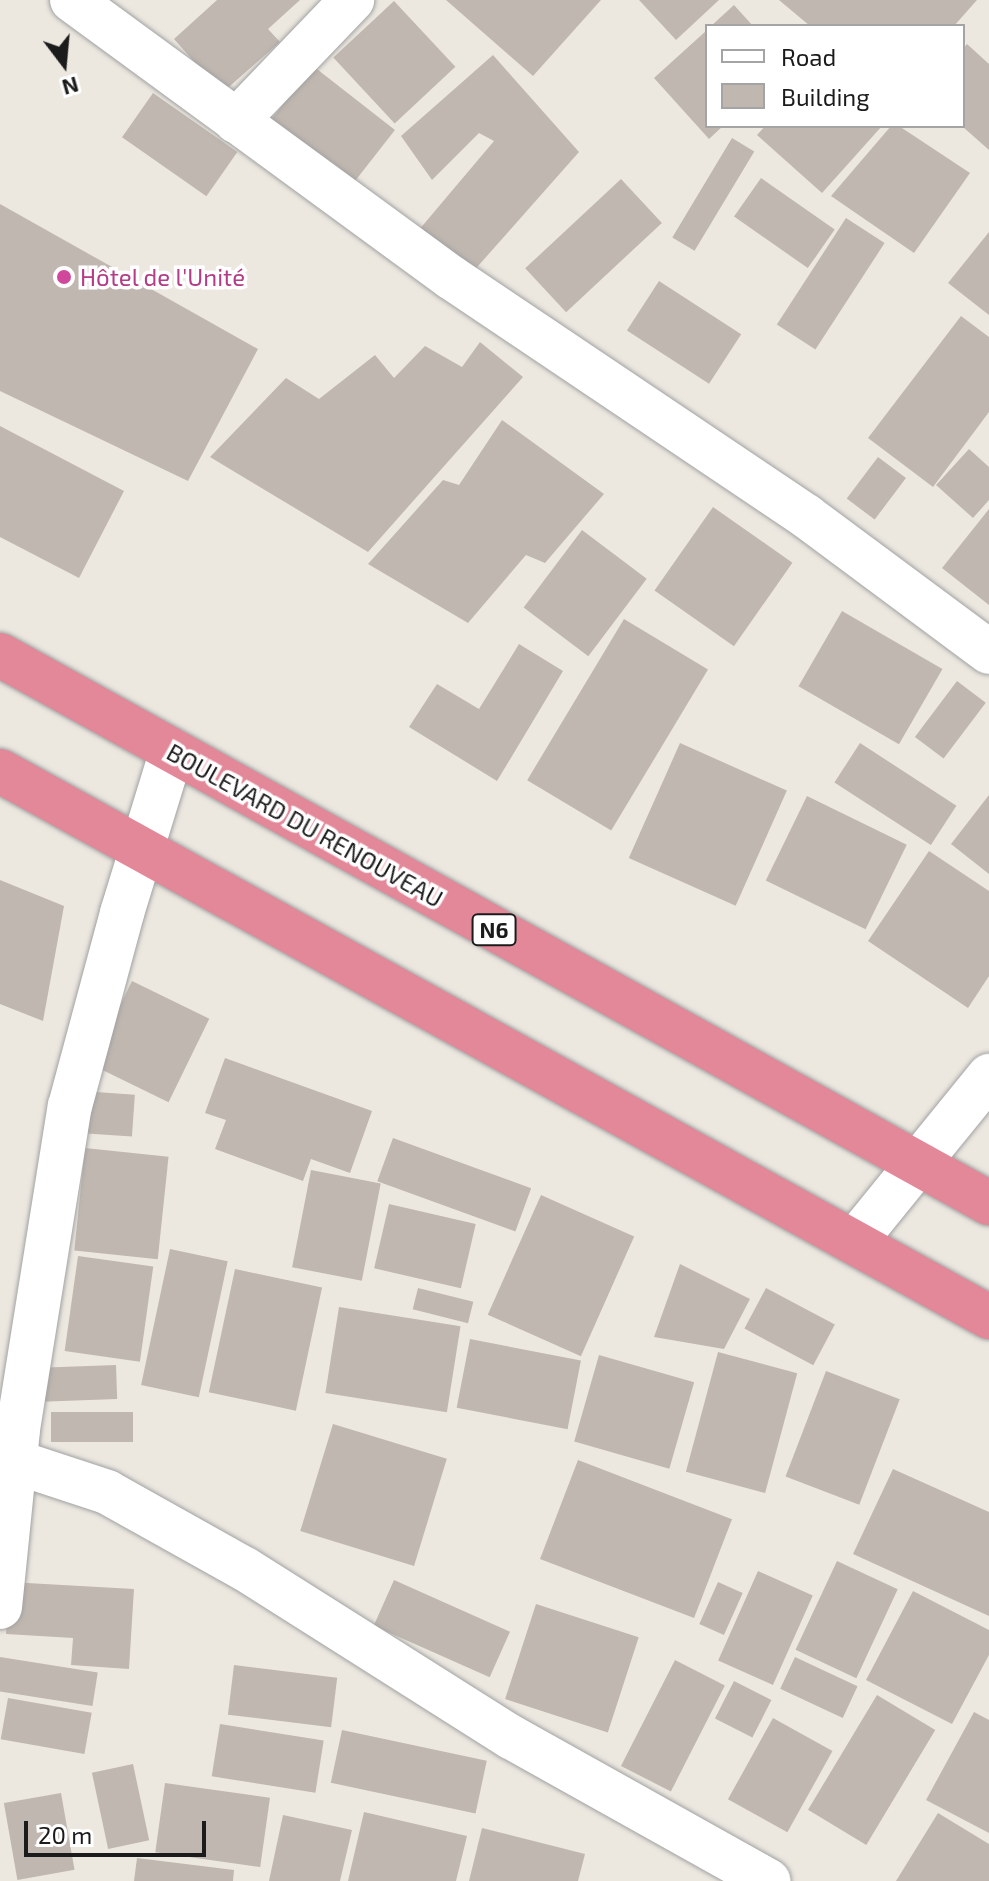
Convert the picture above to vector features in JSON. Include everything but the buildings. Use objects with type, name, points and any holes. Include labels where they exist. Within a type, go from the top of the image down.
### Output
[{"type":"highway","name":"BOULEVARD DU RENOUVEAU","points":[[0,655],[989,1203]]},
{"type":"highway","points":[[0,771],[989,1317]]},
{"type":"street","points":[[72,0],[452,278],[806,516],[989,652]]},
{"type":"street","points":[[236,121],[352,0]]},
{"type":"street","points":[[0,1607],[11,1440],[70,1106],[172,750]]},
{"type":"street","points":[[855,1241],[989,1076]]},
{"type":"street","points":[[11,1440],[245,1569],[511,1737],[769,1881]]},
{"type":"place","name":"Hôtel de l'Unité","points":[[64,277]]}]
